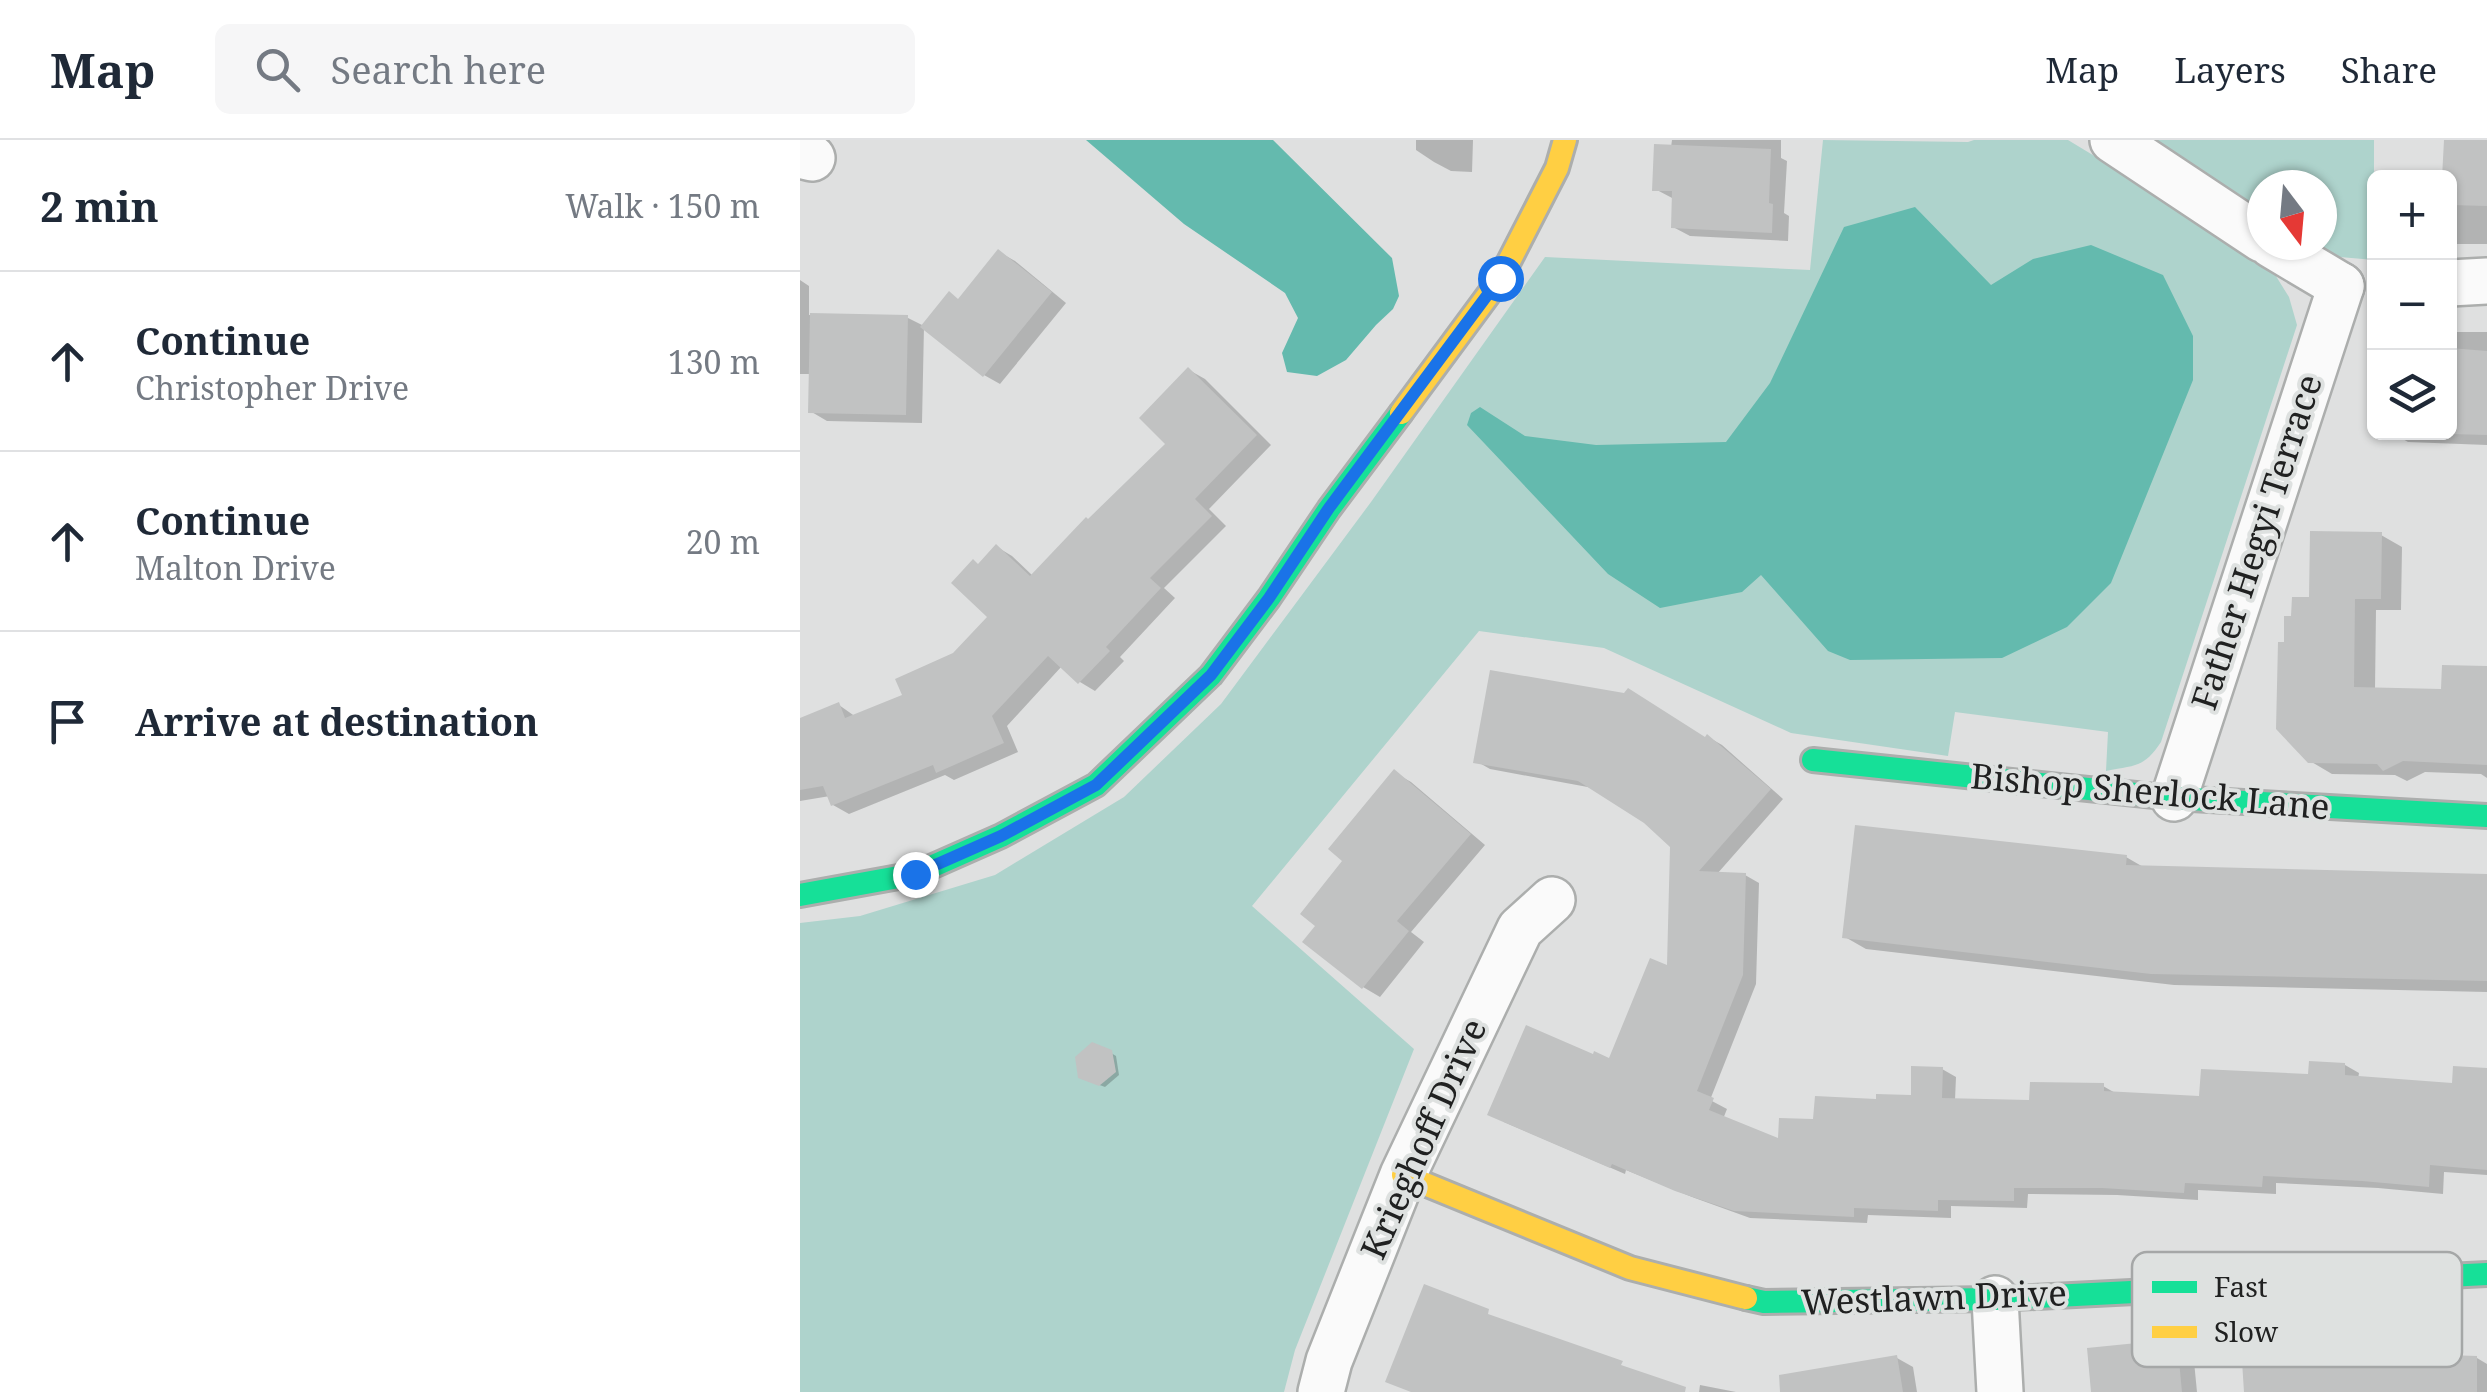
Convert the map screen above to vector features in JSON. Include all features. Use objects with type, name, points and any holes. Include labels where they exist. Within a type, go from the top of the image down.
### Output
[{"type":"street","points":[[800,895],[915,874],[1001,836],[1096,785],[1211,675],[1500,278],[1557,168],[1565,140]]},
{"type":"street","points":[[2114,140],[2247,229]]},
{"type":"street","points":[[2303,260],[2358,286]]},
{"type":"street","points":[[2457,283],[2487,281]]},
{"type":"street","name":"Father Hegyi Terrace","points":[[2174,798],[2358,286]]},
{"type":"street","name":"Bishop Sherlock Lane","points":[[1812,760],[2174,798],[2487,816]]},
{"type":"street","name":"Krieghoff Drive","points":[[1321,1392],[1328,1362],[1403,1175],[1520,929],[1552,900]]},
{"type":"street","name":"Westlawn Drive","points":[[1403,1175],[1630,1268],[1764,1302],[1995,1299],[2132,1292]]},
{"type":"street","name":"Westlawn Drive","points":[[2462,1275],[2487,1274]]},
{"type":"street","points":[[1995,1299],[2000,1392]]},
{"type":"shaded area","points":[[1086,140],[1273,140],[1392,258],[1399,296],[1393,309],[1346,360],[1317,376],[1287,372],[1282,353],[1298,318],[1285,293],[1184,224]]},
{"type":"shaded area","points":[[1823,140],[2068,140],[2247,248],[2247,260],[2266,260],[2289,297],[2297,325],[2161,742],[2149,757],[2138,764],[2106,771],[2108,732],[1955,712],[1948,756],[1791,733],[1604,648],[1479,631],[1252,906],[1414,1049],[1295,1350],[1284,1392],[800,1392],[800,923],[860,916],[995,875],[1124,797],[1221,704],[1545,257],[1810,270]]},
{"type":"shaded area","points":[[2142,140],[2374,140],[2374,170],[2367,170],[2367,259],[2337,255],[2337,170],[2247,170],[2247,202]]},
{"type":"shaded area","points":[[1915,207],[1991,285],[2033,259],[2091,245],[2163,275],[2193,336],[2193,380],[2111,583],[2067,627],[2002,658],[1850,660],[1828,651],[1761,575],[1742,592],[1660,608],[1608,574],[1467,425],[1471,413],[1480,407],[1525,436],[1596,445],[1726,442],[1770,383],[1844,227]]},
{"type":"building","points":[[2444,140],[2487,140],[2487,206],[2457,205],[2457,170],[2442,170]]},
{"type":"building","points":[[1654,144],[1771,149],[1772,233],[1671,228],[1672,191],[1652,191]]},
{"type":"building","points":[[998,249],[1052,292],[983,377],[920,327],[949,291],[958,299]]},
{"type":"building","points":[[810,313],[908,315],[906,415],[808,413]]},
{"type":"building","points":[[2457,349],[2487,351],[2487,435],[2457,434]]},
{"type":"building","points":[[1188,367],[1257,435],[1195,499],[1212,516],[1150,578],[1161,588],[1106,647],[1110,651],[1078,684],[1048,656],[992,716],[1004,743],[936,773],[933,765],[831,806],[823,786],[800,790],[800,718],[839,702],[845,718],[902,695],[895,679],[953,653],[987,617],[951,583],[973,559],[978,564],[996,544],[1030,576],[1086,517],[1165,444],[1139,418]]},
{"type":"building","points":[[2310,531],[2382,532],[2381,599],[2355,599],[2354,687],[2441,689],[2442,665],[2487,666],[2487,765],[2403,761],[2383,771],[2377,764],[2308,763],[2276,729],[2278,642],[2284,642],[2284,616],[2291,616],[2292,597],[2309,597]]},
{"type":"building","points":[[1490,670],[1624,693],[1628,688],[1705,737],[1707,734],[1771,789],[1699,871],[1746,873],[1743,975],[1697,1091],[1714,1098],[1709,1110],[1778,1138],[1779,1118],[1813,1119],[1815,1096],[1876,1099],[1876,1094],[1911,1095],[1911,1066],[1943,1067],[1942,1098],[2029,1100],[2030,1082],[2104,1083],[2104,1091],[2199,1096],[2201,1069],[2308,1074],[2309,1061],[2345,1063],[2345,1075],[2452,1083],[2453,1066],[2487,1068],[2487,1170],[2430,1165],[2429,1187],[2263,1176],[2262,1187],[2185,1183],[2184,1193],[2014,1188],[2014,1201],[1938,1200],[1938,1211],[1854,1208],[1854,1217],[1734,1211],[1612,1164],[1610,1168],[1487,1115],[1526,1025],[1609,1058],[1650,958],[1667,965],[1670,847],[1644,823],[1578,781],[1473,763]]},
{"type":"building","points":[[1394,769],[1471,834],[1397,921],[1409,931],[1362,989],[1302,942],[1315,926],[1300,914],[1342,861],[1328,849]]},
{"type":"building","points":[[1855,825],[2127,855],[2126,865],[2487,874],[2487,981],[2151,974],[1842,938]]},
{"type":"building","points":[[1092,1042],[1112,1050],[1116,1072],[1099,1086],[1078,1078],[1075,1057]]},
{"type":"building","points":[[1424,1284],[1489,1309],[1488,1314],[1686,1387],[1685,1392],[1411,1392],[1385,1382]]},
{"type":"building","points":[[2132,1344],[2132,1367],[2180,1367],[2182,1392],[2091,1392],[2087,1348]]},
{"type":"building","points":[[1897,1355],[1903,1392],[1780,1392],[1779,1375]]},
{"type":"building","points":[[2462,1356],[2477,1356],[2477,1392],[2244,1392],[2242,1367],[2462,1367]]},
{"type":"traffic: fast","points":[[800,895],[915,874],[1001,836],[1096,785],[1211,675],[1401,413]]},
{"type":"traffic: fast","points":[[1813,760],[2174,798],[2487,816]]},
{"type":"traffic: fast","points":[[2462,1275],[2487,1274]]},
{"type":"traffic: fast","points":[[1746,1298],[1764,1302],[1995,1299],[2132,1292]]},
{"type":"traffic: slow","points":[[1401,413],[1500,279],[1557,168],[1565,140]]},
{"type":"traffic: slow","points":[[1403,1175],[1630,1268],[1746,1298]]},
{"type":"route","points":[[915,874],[1001,836],[1096,785],[1211,675],[1500,278]]}]
